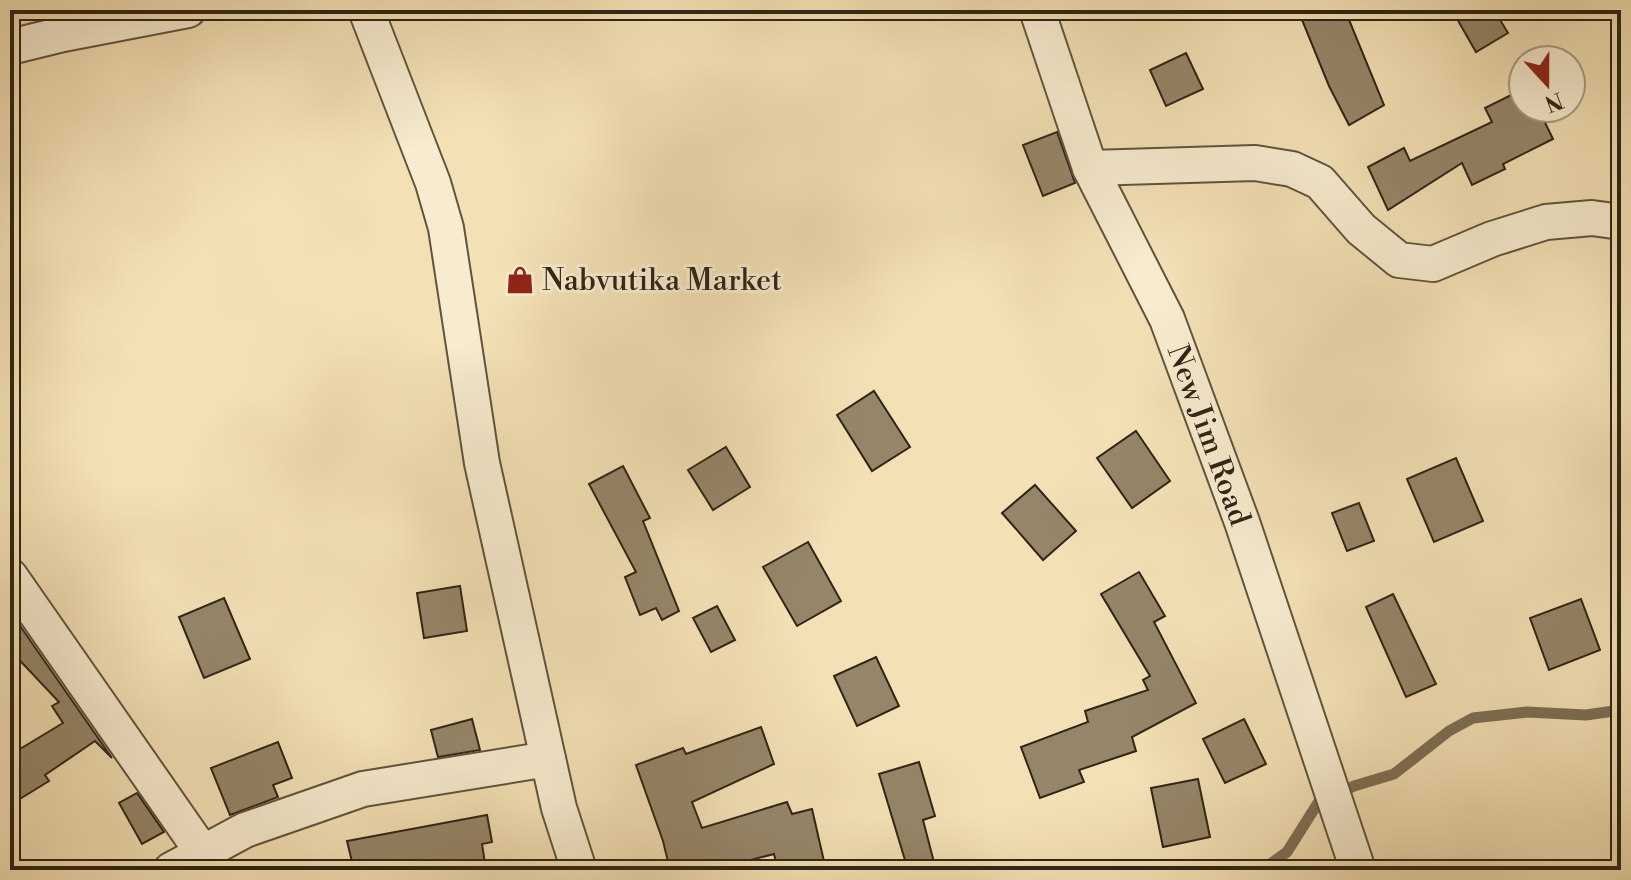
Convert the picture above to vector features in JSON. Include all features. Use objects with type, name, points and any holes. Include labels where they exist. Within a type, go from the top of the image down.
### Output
[{"type":"street","points":[[10,47],[188,10]]},
{"type":"street","points":[[366,10],[433,183],[446,228],[482,463],[559,808],[579,870]]},
{"type":"street","name":"New Jim Road","points":[[1037,10],[1090,168],[1167,319],[1242,522],[1358,870]]},
{"type":"street","points":[[1090,168],[1255,163],[1292,169],[1320,182],[1361,229],[1399,260],[1433,264],[1492,239],[1546,222],[1592,218],[1621,222]]},
{"type":"street","points":[[10,576],[203,853]]},
{"type":"street","points":[[171,870],[245,830],[363,789],[548,759]]},
{"type":"building","points":[[1298,10],[1345,10],[1384,105],[1349,125],[1329,86]]},
{"type":"building","points":[[1452,10],[1494,10],[1508,33],[1476,52]]},
{"type":"building","points":[[1186,53],[1203,89],[1166,106],[1150,70]]},
{"type":"building","points":[[1507,97],[1507,124],[1546,124],[1553,139],[1503,164],[1505,169],[1472,185],[1462,163],[1388,210],[1368,167],[1404,148],[1410,161],[1492,122],[1485,108]]},
{"type":"building","points":[[1057,132],[1075,183],[1043,196],[1023,145]]},
{"type":"building","points":[[874,391],[910,447],[872,471],[837,415]]},
{"type":"building","points":[[1136,431],[1170,481],[1132,508],[1097,458]]},
{"type":"building","points":[[726,447],[750,487],[713,510],[688,470]]},
{"type":"building","points":[[1456,458],[1483,521],[1434,542],[1407,479]]},
{"type":"building","points":[[623,466],[650,518],[643,521],[679,611],[662,620],[656,608],[640,615],[625,577],[636,572],[589,484]]},
{"type":"building","points":[[1035,485],[1076,531],[1043,560],[1002,513]]},
{"type":"building","points":[[1359,503],[1374,541],[1347,551],[1332,513]]},
{"type":"building","points":[[808,542],[841,601],[797,626],[763,567]]},
{"type":"building","points":[[1139,572],[1165,616],[1154,622],[1196,703],[1132,737],[1136,751],[1079,770],[1084,782],[1040,798],[1021,747],[1088,722],[1085,711],[1148,690],[1143,680],[1150,676],[1101,594]]},
{"type":"building","points":[[460,586],[467,631],[424,638],[417,593]]},
{"type":"building","points":[[1393,594],[1436,684],[1406,697],[1366,607]]},
{"type":"building","points":[[224,598],[250,659],[204,678],[179,617]]},
{"type":"building","points":[[1581,599],[1600,650],[1549,670],[1530,618]]},
{"type":"building","points":[[717,606],[735,640],[711,652],[693,618]]},
{"type":"building","points":[[18,623],[112,758],[95,741],[45,775],[49,781],[10,805],[10,755],[63,723],[52,706],[59,702],[10,650],[10,631]]},
{"type":"building","points":[[876,657],[899,706],[857,726],[834,676]]},
{"type":"building","points":[[472,719],[480,750],[438,757],[431,730]]},
{"type":"building","points":[[1244,719],[1266,764],[1225,783],[1203,739]]},
{"type":"building","points":[[761,727],[774,764],[692,802],[702,828],[787,802],[792,814],[812,809],[826,870],[778,870],[774,854],[712,870],[670,870],[636,765],[683,748],[686,754]]},
{"type":"building","points":[[278,742],[292,778],[273,785],[278,797],[230,815],[211,768]]},
{"type":"building","points":[[919,762],[935,816],[923,820],[936,870],[908,870],[879,774]]},
{"type":"building","points":[[1198,779],[1210,837],[1163,847],[1151,788]]},
{"type":"building","points":[[137,793],[164,832],[142,844],[119,803]]},
{"type":"building","points":[[487,815],[492,842],[482,844],[486,870],[354,870],[347,841]]},
{"type":"waterway","points":[[1262,870],[1287,852],[1318,803],[1354,786],[1394,774],[1449,731],[1473,718],[1527,712],[1586,715],[1621,710]]},
{"type":"place","name":"Nabvutika Market","points":[[520,280]]}]
